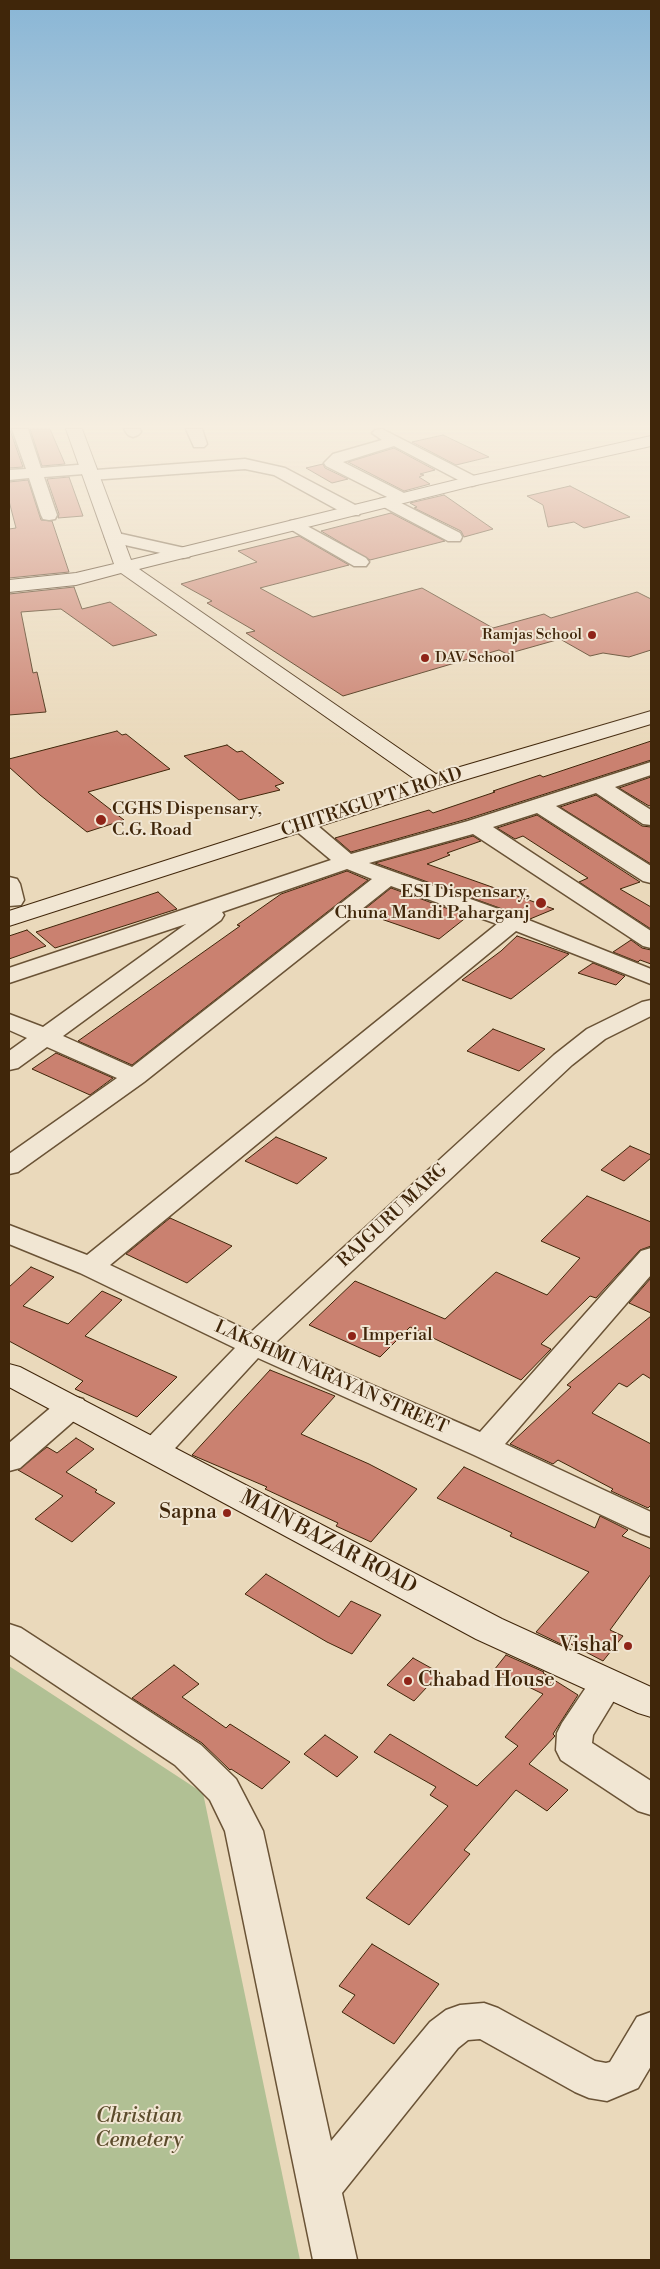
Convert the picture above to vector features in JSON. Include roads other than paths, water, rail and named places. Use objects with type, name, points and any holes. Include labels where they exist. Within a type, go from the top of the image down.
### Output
[{"type":"street","points":[[9,586],[76,579],[256,535]]},
{"type":"street","points":[[313,535],[360,562]]},
{"type":"street","points":[[451,535],[454,537]]},
{"type":"street","points":[[113,537],[183,553]]},
{"type":"street","points":[[113,537],[124,567],[425,777]]},
{"type":"street","name":"CHITRAGUPTA ROAD","points":[[10,901],[302,825],[425,777],[651,714]]},
{"type":"street","points":[[9,976],[347,862],[476,826],[651,768]]},
{"type":"street","points":[[598,785],[651,819]]},
{"type":"street","points":[[539,805],[651,876]]},
{"type":"street","points":[[302,825],[347,862],[513,922],[651,977]]},
{"type":"street","points":[[476,826],[651,941]]},
{"type":"street","points":[[9,1166],[135,1077],[387,878]]},
{"type":"street","points":[[9,1063],[234,900]]},
{"type":"street","points":[[90,1267],[513,922]]},
{"type":"street","name":"RAJGURU MARG","points":[[155,1450],[254,1345],[563,1060],[596,1034],[651,1007]]},
{"type":"street","points":[[9,1021],[135,1077]]},
{"type":"street","name":"LAKSHMI NARAYAN STREET","points":[[9,1234],[90,1267],[254,1345],[485,1447],[651,1525]]},
{"type":"street","points":[[485,1447],[651,1257]]},
{"type":"street","name":"MAIN BAZAR ROAD","points":[[9,1374],[489,1629],[651,1703]]},
{"type":"street","points":[[9,1460],[72,1406]]},
{"type":"street","points":[[9,1637],[188,1756],[223,1790],[244,1831],[335,2260]]},
{"type":"street","points":[[607,1684],[575,1733],[574,1750],[651,1800]]},
{"type":"street","points":[[320,2187],[444,2035],[460,2023],[484,2021],[589,2079],[607,2082],[624,2075],[651,2030]]},
{"type":"place","name":"Ramjas School","points":[[592,635]]},
{"type":"place","name":"DAV School","points":[[425,658]]},
{"type":"place","name":"CGHS Dispensary, C.G. Road","points":[[101,820]]},
{"type":"place","name":"ESI Dispensary, Chuna Mandi Paharganj","points":[[541,903]]},
{"type":"place","name":"Imperial","points":[[352,1336]]},
{"type":"place","name":"Sapna","points":[[227,1513]]},
{"type":"place","name":"Vishal","points":[[628,1646]]},
{"type":"place","name":"Chabad House","points":[[408,1681]]},
{"type":"park label","name":"Christian Cemetery","points":[[139,2129]]}]
